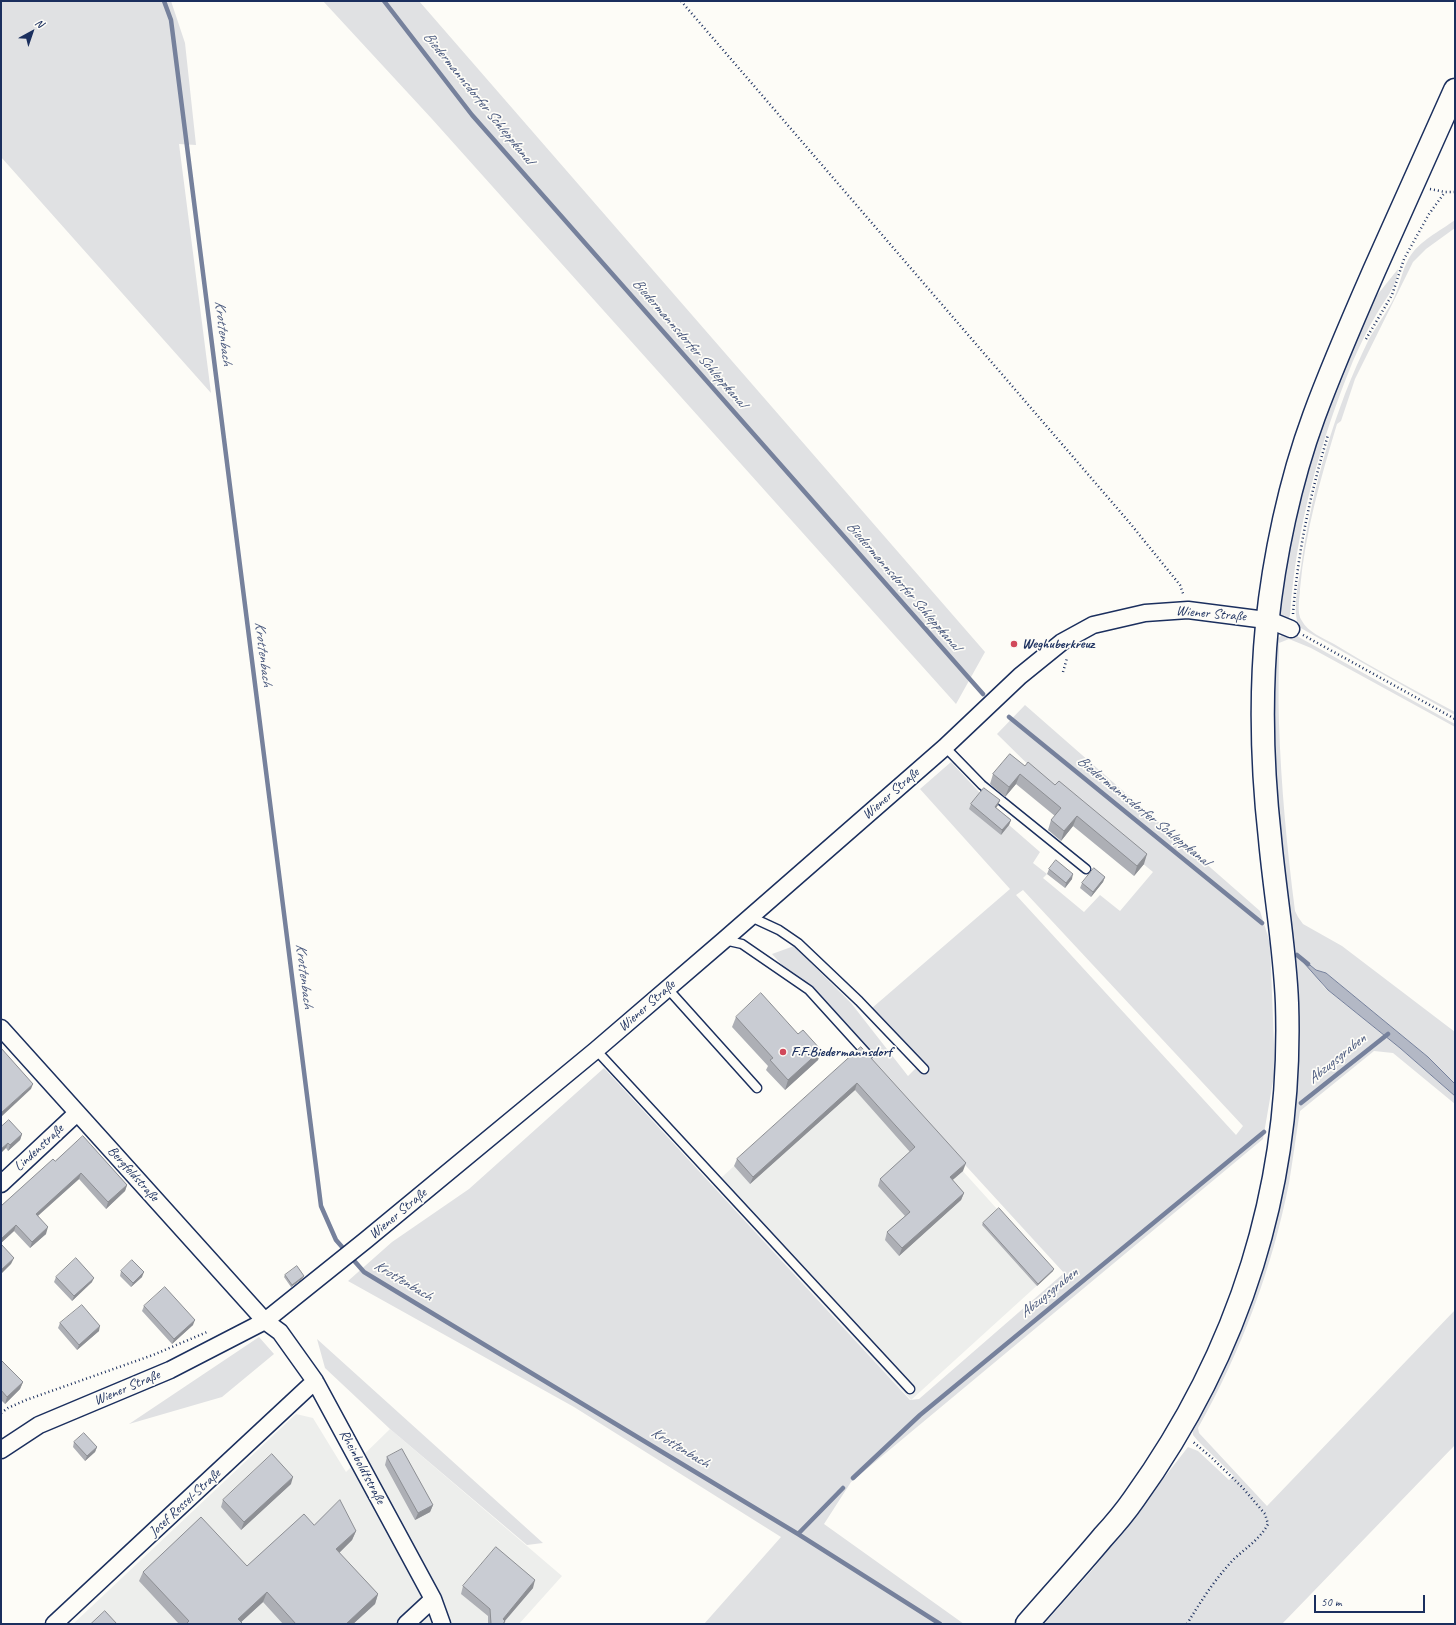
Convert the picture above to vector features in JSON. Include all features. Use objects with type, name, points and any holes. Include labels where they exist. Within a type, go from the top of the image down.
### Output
[{"type":"main road","points":[[1027,1624],[1131,1504],[1178,1432],[1216,1362],[1237,1312],[1256,1256],[1270,1201],[1281,1141],[1286,1076],[1287,1004],[1284,962],[1270,838],[1262,748],[1263,669],[1267,620],[1281,533],[1312,420],[1346,334],[1455,90]]},
{"type":"street","name":"Wiener Straße","points":[[1,1450],[39,1424],[170,1370],[265,1321],[366,1240],[596,1050],[945,747],[1020,676],[1062,642],[1093,625],[1145,613],[1188,610],[1267,620],[1291,629]]},
{"type":"street","name":"Bergfeldstraße","points":[[1,1028],[265,1321]]},
{"type":"street","name":"Lindenstraße","points":[[1,1184],[77,1112]]},
{"type":"street","name":"Rheinboldtstraße","points":[[265,1321],[280,1332],[316,1382],[433,1599],[442,1624]]},
{"type":"street","name":"Josef Ressel-Straße","points":[[54,1624],[316,1382]]},
{"type":"street","points":[[406,1624],[433,1599]]},
{"type":"lane","points":[[945,747],[982,785],[1086,869]]},
{"type":"lane","points":[[751,917],[779,930],[798,943],[859,1001],[924,1069]]},
{"type":"lane","points":[[724,940],[742,944],[809,990],[873,1061]]},
{"type":"lane","points":[[668,988],[758,1088]]},
{"type":"lane","points":[[596,1050],[910,1390]]},
{"type":"path","points":[[681,1],[1129,522],[1180,585],[1188,610]]},
{"type":"path","points":[[1365,342],[1392,295],[1404,259],[1429,214],[1445,192],[1455,192]]},
{"type":"path","points":[[1330,430],[1314,484],[1305,522],[1297,571],[1291,629],[1455,719]]},
{"type":"path","points":[[1,1412],[26,1400],[153,1355],[208,1332]]},
{"type":"path","points":[[1178,1432],[1211,1457],[1242,1487],[1265,1514],[1268,1524],[1264,1532],[1234,1559],[1210,1587],[1187,1624]]},
{"type":"shaded area","points":[[1,1],[171,1],[185,43],[196,145],[179,144],[211,393],[1,157]]},
{"type":"shaded area","points":[[323,1],[419,1],[985,652],[956,704],[432,119]]},
{"type":"shaded area","points":[[1455,220],[1455,228],[1426,249],[1413,262],[1355,379],[1341,421],[1337,424],[1314,505],[1302,568],[1299,614],[1302,621],[1312,632],[1455,712],[1455,715],[1299,627],[1296,605],[1297,589],[1311,508],[1318,479],[1335,422],[1356,366],[1369,339],[1394,298],[1405,267],[1413,252],[1424,241]]},
{"type":"shaded area","points":[[1398,269],[1393,287],[1370,326],[1353,361],[1330,422],[1320,454],[1304,517],[1288,621],[1278,615],[1288,541],[1320,423],[1374,299]]},
{"type":"shaded area","points":[[1283,634],[1295,635],[1455,724],[1455,727],[1311,648],[1289,639],[1279,643],[1281,770],[1295,911],[1303,924],[1342,946],[1455,1032],[1455,1084],[1428,1057],[1326,973],[1316,970],[1305,961],[1324,987],[1400,1048],[1455,1096],[1455,1104],[1393,1053],[1374,1051],[1300,1111],[1289,1183],[1274,1247],[1241,1340],[1214,1399],[1198,1428],[1199,1433],[1267,1506],[1455,1310],[1455,1445],[1282,1624],[1044,1624],[1093,1569],[1188,1447],[1198,1451],[1229,1480],[1234,1476],[1198,1441],[1193,1435],[1192,1426],[1284,1167],[1271,781],[1275,641]]},
{"type":"shaded area","points":[[1025,705],[1260,911],[1270,943],[1275,1070],[1263,1139],[851,1482],[824,1524],[964,1624],[704,1624],[781,1537],[574,1407],[348,1281],[392,1242],[469,1189],[604,1068],[910,1400],[919,1399],[1064,1273],[772,954],[794,946],[851,1003],[908,1076],[921,1063],[872,1008],[1010,889],[920,789],[951,762],[980,793],[1001,835],[1009,825],[1040,852],[1033,863],[1047,874],[1043,878],[1084,912],[1100,895],[1120,911],[1153,872],[1055,791],[997,734]],"holes":[[[1023,890],[1243,1126],[1236,1135],[1016,895]]]},
{"type":"shaded area","points":[[1305,961],[1316,970],[1326,973],[1428,1057],[1455,1084],[1455,1096],[1400,1048],[1328,990],[1304,963]]},
{"type":"shaded area","points":[[858,1055],[1053,1271],[911,1400],[713,1185]]},
{"type":"shaded area","points":[[259,1337],[274,1354],[222,1397],[129,1424]]},
{"type":"shaded area","points":[[317,1339],[543,1543],[527,1545],[390,1429],[325,1368]]},
{"type":"shaded area","points":[[296,1414],[313,1418],[346,1472],[390,1429],[562,1576],[519,1624],[73,1624]]},
{"type":"building","points":[[1010,754],[1025,766],[1028,762],[1055,785],[1059,781],[1147,854],[1137,866],[1077,816],[1064,831],[1051,820],[1061,808],[1020,774],[1009,787],[993,774]]},
{"type":"building","points":[[984,788],[1000,800],[995,807],[1011,820],[1002,830],[971,804]]},
{"type":"building","points":[[1056,860],[1073,874],[1066,883],[1049,869]]},
{"type":"building","points":[[1094,868],[1105,877],[1093,892],[1082,883]]},
{"type":"building","name":"F.F.Biedermannsdorf","points":[[761,993],[798,1034],[803,1030],[821,1050],[788,1080],[770,1060],[773,1058],[736,1017]]},
{"type":"building","points":[[861,1047],[966,1163],[950,1177],[964,1193],[902,1248],[887,1232],[910,1212],[880,1179],[915,1147],[857,1083],[753,1177],[737,1159]]},
{"type":"building","points":[[1,1048],[33,1084],[2,1112],[1,1111]]},
{"type":"building","points":[[9,1120],[22,1134],[10,1145],[8,1143],[1,1149],[1,1127]]},
{"type":"building","points":[[83,1136],[127,1185],[108,1202],[81,1173],[36,1214],[48,1227],[32,1242],[16,1225],[1,1239],[1,1206],[53,1159],[55,1161]]},
{"type":"building","points":[[999,1208],[1054,1269],[1038,1284],[983,1223]]},
{"type":"building","points":[[1,1244],[14,1258],[1,1270]]},
{"type":"building","points":[[76,1258],[94,1278],[74,1296],[56,1277]]},
{"type":"building","points":[[132,1260],[144,1272],[133,1283],[121,1271]]},
{"type":"building","points":[[297,1266],[304,1276],[292,1285],[285,1275]]},
{"type":"building","points":[[165,1287],[195,1320],[174,1339],[144,1306]]},
{"type":"building","points":[[82,1305],[100,1326],[79,1345],[60,1323]]},
{"type":"building","points":[[1,1360],[23,1382],[7,1397],[1,1390]]},
{"type":"building","points":[[84,1433],[97,1447],[87,1456],[74,1442]]},
{"type":"building","points":[[402,1449],[433,1505],[418,1513],[387,1457]]},
{"type":"building","points":[[272,1454],[293,1477],[244,1522],[223,1500]]},
{"type":"building","points":[[340,1500],[356,1531],[336,1549],[378,1594],[346,1624],[296,1624],[267,1592],[238,1619],[243,1624],[186,1624],[189,1621],[143,1572],[201,1517],[247,1566],[304,1514],[314,1525]]},
{"type":"building","points":[[496,1547],[535,1580],[503,1619],[505,1621],[503,1624],[491,1624],[490,1609],[463,1586]]},
{"type":"building","points":[[105,1611],[117,1624],[91,1624]]},
{"type":"waterway","name":"Krottenbach","points":[[164,1],[171,20],[321,1206],[336,1240],[364,1272],[798,1534],[940,1624]]},
{"type":"waterway","name":"Biedermannsdorfer Schleppkanal","points":[[384,1],[472,115],[983,694]]},
{"type":"waterway","name":"Biedermannsdorfer Schleppkanal","points":[[1009,717],[1262,923]]},
{"type":"waterway","name":"Biedermannsdorfer Schleppkanal","points":[[1297,955],[1308,964]]},
{"type":"waterway","name":"Abzugsgraben","points":[[1301,1103],[1388,1034]]},
{"type":"waterway","name":"Abzugsgraben","points":[[853,1478],[920,1415],[1264,1132]]},
{"type":"waterway","name":"Abzugsgraben","points":[[798,1534],[843,1488]]},
{"type":"place","name":"Weghuberkreuz","points":[[1014,644]]},
{"type":"place","name":"F.F.Biedermannsdorf","points":[[783,1052]]}]
